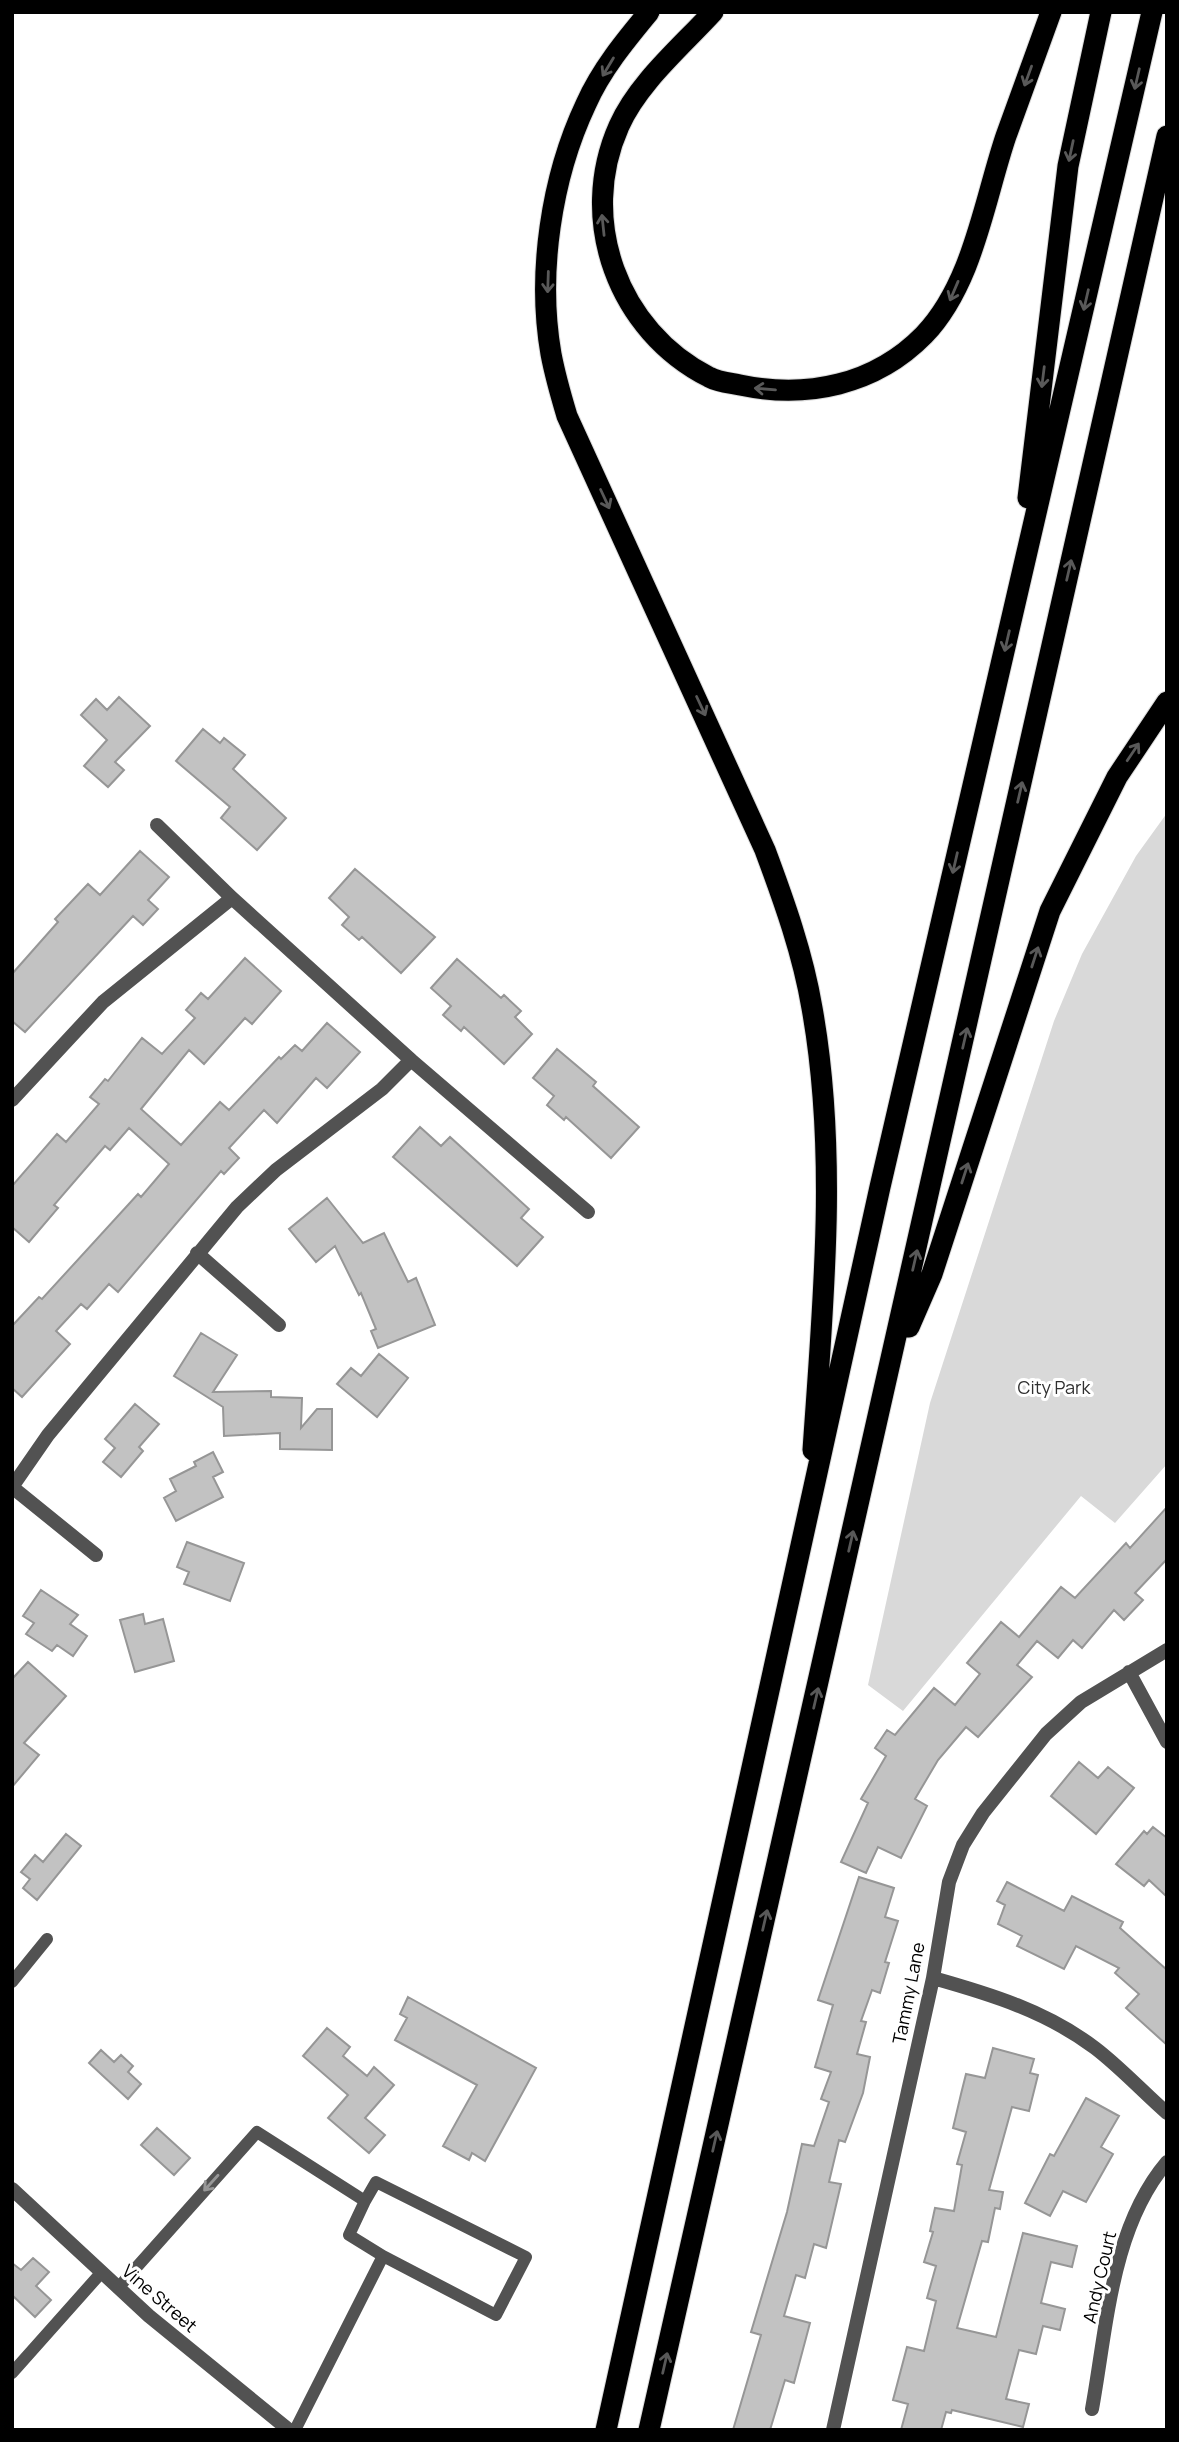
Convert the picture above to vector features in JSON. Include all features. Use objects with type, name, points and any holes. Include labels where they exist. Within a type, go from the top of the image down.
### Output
[{"type":"highway","points":[[649,12],[618,50],[586,103],[562,163],[549,246],[547,300],[551,353],[566,416],[765,850],[789,917],[812,1008],[825,1126],[824,1297],[807,1527]]},
{"type":"highway","points":[[713,12],[640,93],[619,125],[604,169],[602,221],[609,261],[633,313],[670,352],[711,378],[763,390],[812,390],[851,383],[890,363],[924,335],[948,304],[968,257],[1051,12]]},
{"type":"highway","points":[[1015,607],[1068,166],[1101,12]]},
{"type":"highway","points":[[606,2430],[880,1187],[1152,12]]},
{"type":"highway","points":[[649,2430],[1167,136]]},
{"type":"highway","points":[[889,1374],[932,1274],[1050,911],[1117,777],[1167,702]]},
{"type":"street","points":[[157,825],[232,898],[411,1060],[588,1212]]},
{"type":"street","points":[[12,1100],[103,1002],[232,898]]},
{"type":"street","points":[[96,1555],[12,1487],[48,1435],[237,1207],[276,1170],[382,1090],[411,1060]]},
{"type":"street","points":[[197,1253],[279,1325]]},
{"type":"street","name":"Tammy Lane","points":[[833,2430],[933,1978],[949,1882],[963,1845],[983,1813],[1046,1734],[1081,1702],[1167,1650]]},
{"type":"street","points":[[1129,1672],[1167,1742]]},
{"type":"street","points":[[933,1978],[1005,1998],[1039,2014],[1094,2048],[1167,2113]]},
{"type":"street","name":"Andy Court","points":[[1093,2409],[1121,2253],[1137,2207],[1167,2162]]},
{"type":"street","name":"Vine Street","points":[[12,2189],[118,2288],[289,2430]]},
{"type":"lane","points":[[12,1982],[47,1939]]},
{"type":"lane","points":[[118,2288],[257,2132],[365,2202]]},
{"type":"lane","points":[[376,2182],[526,2258],[496,2315],[383,2256],[349,2235],[376,2182]]},
{"type":"lane","points":[[295,2430],[383,2256]]},
{"type":"lane","points":[[12,2373],[101,2273]]},
{"type":"green space","name":"City Park","points":[[1167,813],[1167,1464],[1115,1523],[1081,1496],[903,1711],[868,1685],[930,1403],[1054,1021],[1082,954],[1136,856]]},
{"type":"building","points":[[119,697],[150,726],[115,762],[124,770],[108,787],[84,766],[107,740],[81,715],[96,699],[107,710]]},
{"type":"building","points":[[203,729],[220,743],[224,738],[245,755],[233,769],[286,818],[257,850],[221,818],[230,807],[176,761]]},
{"type":"building","points":[[140,851],[169,877],[148,900],[158,909],[143,925],[133,916],[25,1032],[12,1021],[12,974],[58,922],[55,919],[88,884],[100,895]]},
{"type":"building","points":[[355,869],[435,937],[401,973],[362,937],[359,940],[342,925],[349,917],[329,898]]},
{"type":"building","points":[[245,958],[281,991],[252,1024],[245,1018],[204,1064],[189,1050],[141,1109],[181,1145],[220,1102],[229,1110],[279,1057],[281,1059],[295,1045],[302,1051],[327,1023],[360,1052],[327,1088],[316,1078],[277,1123],[264,1110],[229,1148],[239,1158],[224,1174],[221,1171],[118,1292],[109,1284],[87,1309],[81,1304],[56,1331],[70,1344],[22,1397],[12,1388],[12,1326],[39,1297],[42,1299],[138,1194],[141,1197],[169,1164],[129,1128],[110,1150],[105,1146],[54,1205],[58,1208],[29,1242],[12,1227],[12,1186],[57,1134],[66,1142],[99,1104],[90,1097],[105,1079],[108,1081],[142,1038],[162,1054],[195,1018],[186,1010],[201,993],[208,999]]},
{"type":"building","points":[[457,959],[501,998],[504,995],[521,1011],[515,1017],[532,1034],[504,1064],[464,1027],[461,1031],[443,1015],[451,1006],[431,988]]},
{"type":"building","points":[[557,1049],[596,1082],[593,1086],[639,1127],[611,1158],[566,1117],[564,1120],[547,1105],[554,1096],[533,1078]]},
{"type":"building","points":[[420,1127],[441,1146],[450,1137],[529,1209],[521,1218],[543,1237],[517,1266],[393,1157]]},
{"type":"building","points":[[327,1198],[363,1243],[384,1233],[408,1282],[416,1278],[435,1325],[378,1348],[371,1331],[376,1329],[361,1293],[359,1295],[335,1246],[316,1262],[289,1229]]},
{"type":"building","points":[[201,1333],[237,1355],[213,1392],[271,1391],[271,1397],[302,1398],[301,1428],[317,1409],[332,1409],[332,1450],[280,1449],[280,1433],[224,1436],[223,1407],[174,1376]]},
{"type":"building","points":[[379,1354],[408,1378],[377,1417],[337,1384],[351,1368],[361,1376]]},
{"type":"building","points":[[135,1404],[159,1424],[139,1447],[143,1451],[121,1477],[103,1462],[115,1448],[105,1439]]},
{"type":"building","points":[[213,1452],[223,1472],[213,1477],[223,1497],[176,1521],[164,1498],[176,1491],[170,1479],[196,1466],[194,1462]]},
{"type":"building","points":[[1167,1507],[1167,1559],[1135,1593],[1143,1600],[1124,1620],[1114,1610],[1082,1648],[1073,1640],[1058,1658],[1037,1641],[1017,1665],[1032,1677],[978,1737],[966,1727],[938,1760],[915,1799],[927,1806],[901,1858],[878,1847],[866,1873],[841,1862],[868,1803],[861,1799],[886,1756],[875,1748],[887,1730],[895,1735],[934,1688],[955,1705],[980,1674],[967,1663],[1001,1622],[1019,1637],[1061,1587],[1075,1598],[1126,1543],[1130,1548]]},
{"type":"building","points":[[187,1542],[244,1563],[230,1601],[184,1584],[189,1572],[177,1567]]},
{"type":"building","points":[[41,1590],[78,1615],[70,1624],[87,1636],[73,1656],[57,1645],[52,1651],[26,1634],[34,1623],[23,1616]]},
{"type":"building","points":[[143,1614],[145,1624],[163,1619],[174,1661],[135,1672],[120,1620]]},
{"type":"building","points":[[28,1662],[66,1696],[24,1743],[39,1755],[12,1787],[12,1679]]},
{"type":"building","points":[[1079,1762],[1098,1778],[1108,1767],[1134,1788],[1096,1834],[1051,1796]]},
{"type":"building","points":[[1153,1827],[1167,1838],[1167,1897],[1149,1880],[1144,1886],[1116,1864],[1144,1831],[1147,1834]]},
{"type":"building","points":[[66,1834],[81,1846],[37,1900],[23,1888],[30,1879],[21,1872],[35,1855],[43,1862]]},
{"type":"building","points":[[859,1877],[894,1888],[885,1917],[898,1921],[885,1962],[889,1963],[880,1993],[872,1990],[861,2021],[866,2022],[857,2054],[870,2057],[863,2093],[845,2142],[839,2140],[829,2182],[841,2184],[826,2248],[814,2244],[805,2278],[796,2275],[784,2316],[810,2323],[794,2383],[785,2380],[770,2430],[733,2430],[761,2335],[751,2332],[787,2212],[802,2144],[814,2146],[829,2102],[821,2099],[831,2072],[815,2067],[833,2005],[818,2000]]},
{"type":"building","points":[[1007,1882],[1064,1911],[1072,1896],[1123,1922],[1120,1928],[1167,1970],[1167,2045],[1126,2008],[1139,1994],[1115,1973],[1119,1968],[1076,1946],[1064,1969],[1017,1946],[1022,1936],[998,1924],[1005,1905],[997,1901]]},
{"type":"building","points":[[408,1997],[536,2068],[485,2161],[472,2153],[469,2160],[443,2146],[477,2085],[395,2040],[407,2018],[400,2014]]},
{"type":"building","points":[[327,2028],[350,2047],[343,2056],[367,2076],[374,2067],[394,2085],[365,2118],[385,2135],[369,2153],[328,2118],[348,2095],[303,2056]]},
{"type":"building","points":[[993,2048],[1034,2059],[1030,2073],[1038,2075],[1029,2111],[1012,2107],[989,2190],[1003,2192],[1000,2209],[995,2208],[988,2242],[982,2241],[957,2328],[996,2337],[1023,2233],[1077,2246],[1072,2267],[1051,2262],[1041,2303],[1065,2309],[1060,2330],[1043,2326],[1036,2354],[1019,2350],[1006,2399],[1029,2404],[1023,2427],[952,2410],[951,2413],[946,2412],[941,2430],[901,2430],[908,2404],[893,2400],[907,2347],[924,2351],[936,2301],[927,2298],[936,2266],[924,2262],[933,2232],[930,2231],[935,2208],[954,2211],[962,2165],[957,2164],[966,2132],[953,2128],[961,2094],[966,2074],[985,2078]]},
{"type":"building","points":[[101,2050],[114,2062],[121,2055],[133,2066],[128,2072],[141,2084],[128,2099],[89,2063]]},
{"type":"building","points":[[1086,2098],[1119,2116],[1101,2147],[1113,2154],[1086,2202],[1063,2191],[1050,2216],[1025,2203],[1050,2154],[1054,2156]]},
{"type":"building","points":[[157,2128],[190,2158],[174,2175],[141,2145]]},
{"type":"building","points":[[33,2258],[49,2272],[36,2286],[51,2300],[35,2317],[12,2295],[12,2263],[21,2270]]}]
